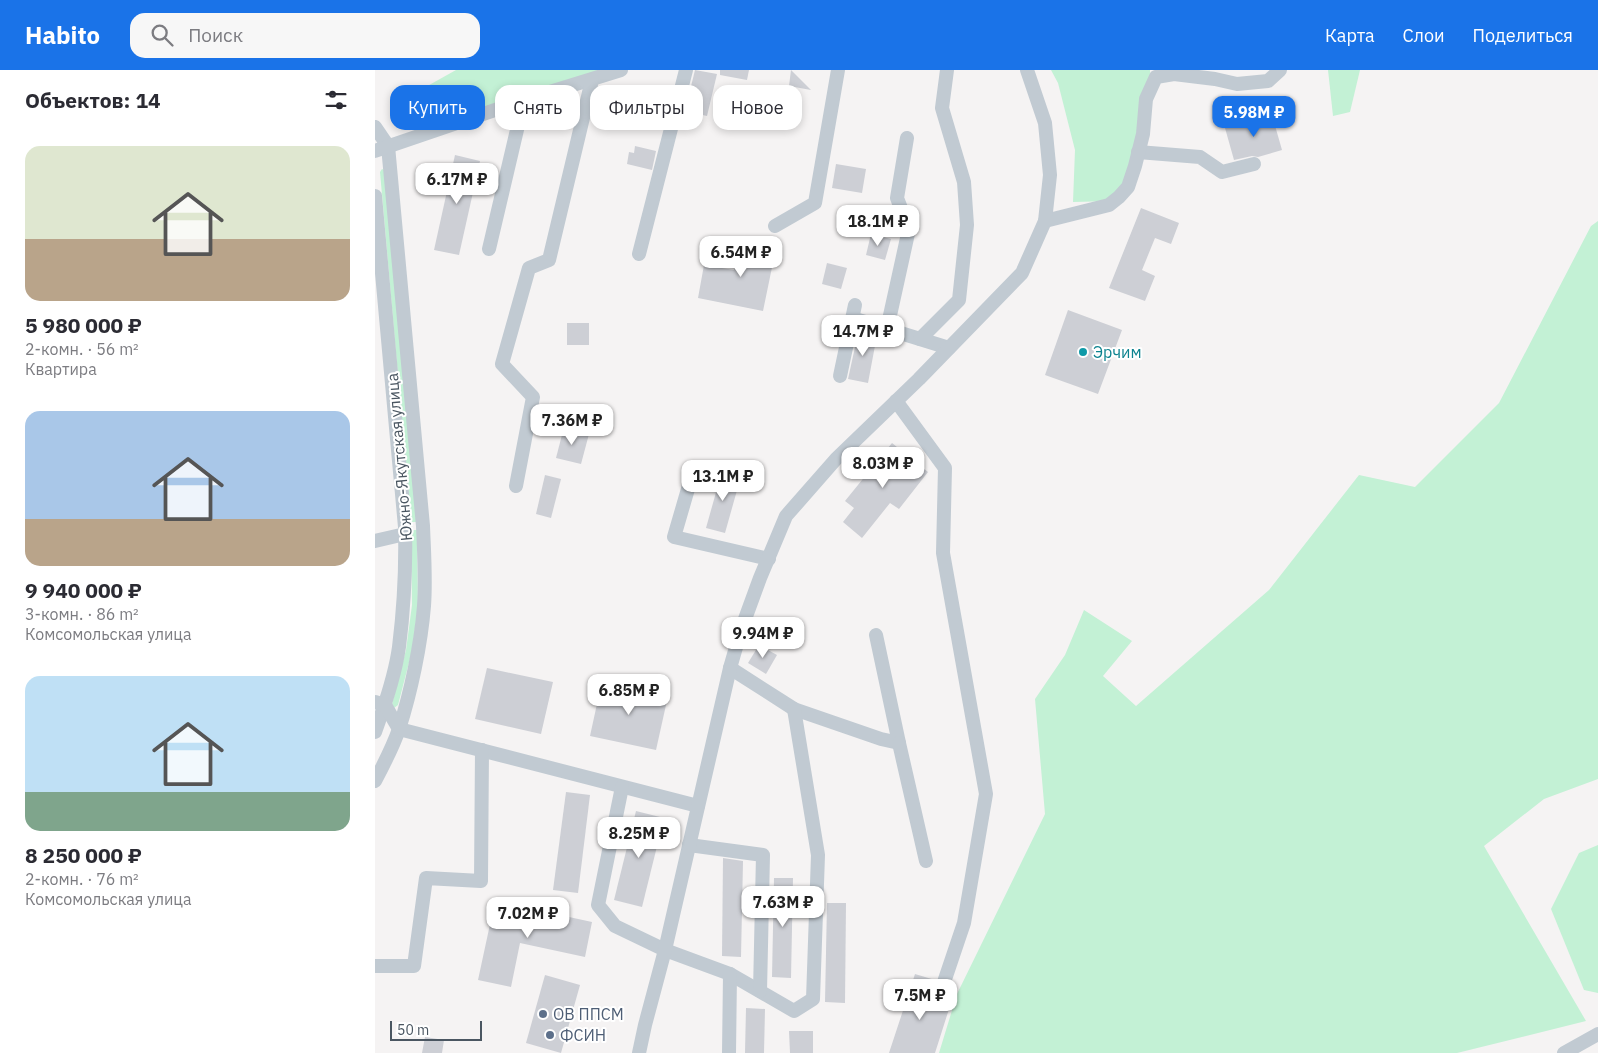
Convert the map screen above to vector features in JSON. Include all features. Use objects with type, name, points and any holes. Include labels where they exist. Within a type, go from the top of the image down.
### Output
[{"type":"street","points":[[575,85],[621,70]]},
{"type":"street","points":[[639,254],[686,70]]},
{"type":"street","points":[[775,226],[815,203],[838,70]]},
{"type":"street","points":[[920,339],[959,300],[967,224],[964,182],[942,108],[947,70]]},
{"type":"street","points":[[639,1053],[665,950],[730,668],[741,630],[786,516],[836,460],[949,348],[1022,272],[1045,221],[1050,175],[1045,122],[1027,70]]},
{"type":"street","points":[[1045,221],[1109,206],[1127,187],[1143,134],[1146,99],[1156,77],[1174,74],[1237,84],[1267,81],[1280,70]]},
{"type":"street","points":[[516,486],[533,397],[503,364],[529,268],[549,260],[592,80]]},
{"type":"street","points":[[381,148],[495,110]]},
{"type":"street","name":"Южно-Якутская улица","points":[[375,127],[381,148],[423,526],[425,571],[424,606],[417,652],[399,730],[375,781]]},
{"type":"street","points":[[489,249],[517,130]]},
{"type":"street","points":[[887,328],[909,230],[897,198],[907,138]]},
{"type":"street","points":[[1138,152],[1200,157],[1222,172],[1254,164]]},
{"type":"street","name":"Южно-Якутская улица","points":[[375,196],[405,534],[406,570],[399,648],[380,704],[375,732]]},
{"type":"street","points":[[840,376],[854,312],[887,328],[949,348]]},
{"type":"street","points":[[896,401],[945,468],[943,553],[986,794],[964,923],[938,1000]]},
{"type":"street","points":[[690,482],[674,537],[769,559]]},
{"type":"street","points":[[375,541],[405,534]]},
{"type":"street","points":[[876,635],[926,861]]},
{"type":"street","points":[[730,668],[794,709],[881,739],[899,743]]},
{"type":"street","points":[[380,704],[399,730],[698,806]]},
{"type":"street","points":[[622,787],[599,904],[615,926],[665,950],[730,974],[794,1011],[813,999],[819,855],[794,709]]},
{"type":"street","points":[[375,966],[414,966],[426,878],[481,880],[482,750]]},
{"type":"street","points":[[689,845],[763,855],[760,991]]},
{"type":"street","points":[[729,1053],[730,974]]},
{"type":"street","points":[[1564,1053],[1598,1034]]},
{"type":"green space","points":[[456,70],[609,70],[562,85],[495,85],[495,106],[485,109],[485,85],[429,85]]},
{"type":"green space","points":[[1051,70],[1150,70],[1151,88],[1138,152],[1114,201],[1073,202],[1075,150],[1058,83]]},
{"type":"green space","points":[[1328,70],[1360,70],[1350,112],[1333,116]]},
{"type":"green space","points":[[382,169],[384,170],[417,522],[411,522],[380,172]]},
{"type":"green space","points":[[1598,221],[1598,779],[1544,799],[1484,846],[1586,1021],[1457,1053],[939,1053],[957,994],[1045,814],[1035,699],[1065,655],[1084,610],[1132,641],[1103,676],[1136,706],[1269,590],[1359,475],[1415,487],[1499,403],[1591,226]]},
{"type":"green space","points":[[411,530],[417,530],[418,606],[412,651],[398,705],[394,708],[392,704],[406,650],[412,605]]},
{"type":"green space","points":[[1598,845],[1598,993],[1584,990],[1551,909],[1579,853]]},
{"type":"building","points":[[695,70],[717,74],[707,116],[703,115],[703,85],[691,85]]},
{"type":"building","points":[[720,70],[749,70],[747,80],[720,75]]},
{"type":"building","points":[[791,70],[811,90],[802,88],[802,85],[789,85]]},
{"type":"building","points":[[1272,115],[1282,150],[1258,157],[1252,156],[1234,160],[1225,128]]},
{"type":"building","points":[[635,146],[656,151],[652,170],[627,164],[629,152],[634,153]]},
{"type":"building","points":[[455,155],[480,161],[459,255],[434,250]]},
{"type":"building","points":[[836,164],[866,169],[862,193],[832,188]]},
{"type":"building","points":[[1141,208],[1179,223],[1171,244],[1155,238],[1142,270],[1155,276],[1145,301],[1109,288]]},
{"type":"building","points":[[871,234],[891,239],[885,260],[866,255]]},
{"type":"building","points":[[740,241],[776,248],[763,311],[698,298],[704,265],[734,270]]},
{"type":"building","points":[[827,263],[847,268],[841,289],[822,284]]},
{"type":"building","name":"Эрчим","points":[[1068,310],[1122,330],[1098,394],[1045,375]]},
{"type":"building","points":[[567,323],[589,323],[589,345],[567,345]]},
{"type":"building","points":[[859,329],[877,335],[868,383],[848,379]]},
{"type":"building","points":[[564,427],[589,434],[581,464],[556,458]]},
{"type":"building","points":[[892,443],[928,472],[899,509],[890,503],[862,538],[843,522],[854,508],[845,501]]},
{"type":"building","points":[[722,471],[741,476],[725,533],[706,528]]},
{"type":"building","points":[[545,475],[561,479],[551,518],[536,514]]},
{"type":"building","points":[[759,645],[777,655],[766,674],[748,663]]},
{"type":"building","points":[[487,668],[553,682],[541,734],[475,719]]},
{"type":"building","points":[[602,681],[668,696],[656,750],[590,736]]},
{"type":"building","points":[[566,792],[590,795],[578,893],[553,890]]},
{"type":"building","points":[[636,811],[664,818],[642,907],[614,900]]},
{"type":"building","points":[[723,858],[743,861],[741,957],[722,956]]},
{"type":"building","points":[[774,878],[793,878],[791,978],[772,977]]},
{"type":"building","points":[[495,901],[592,922],[585,957],[520,943],[511,987],[478,980]]},
{"type":"building","points":[[827,903],[846,903],[845,1003],[825,1002]]},
{"type":"building","points":[[915,974],[935,980],[930,1002],[935,1008],[949,1009],[935,1053],[889,1053]]},
{"type":"building","points":[[545,975],[580,985],[561,1053],[526,1043]]},
{"type":"building","points":[[746,1008],[765,1009],[764,1053],[745,1053]]},
{"type":"building","points":[[789,1031],[813,1031],[813,1053],[790,1053]]},
{"type":"building","points":[[425,1037],[444,1040],[442,1053],[422,1053]]},
{"type":"place","name":"Эрчим","points":[[1083,352]]},
{"type":"place","name":"ОВ ППСМ","points":[[543,1014]]},
{"type":"place","name":"ФСИН","points":[[550,1035]]}]
